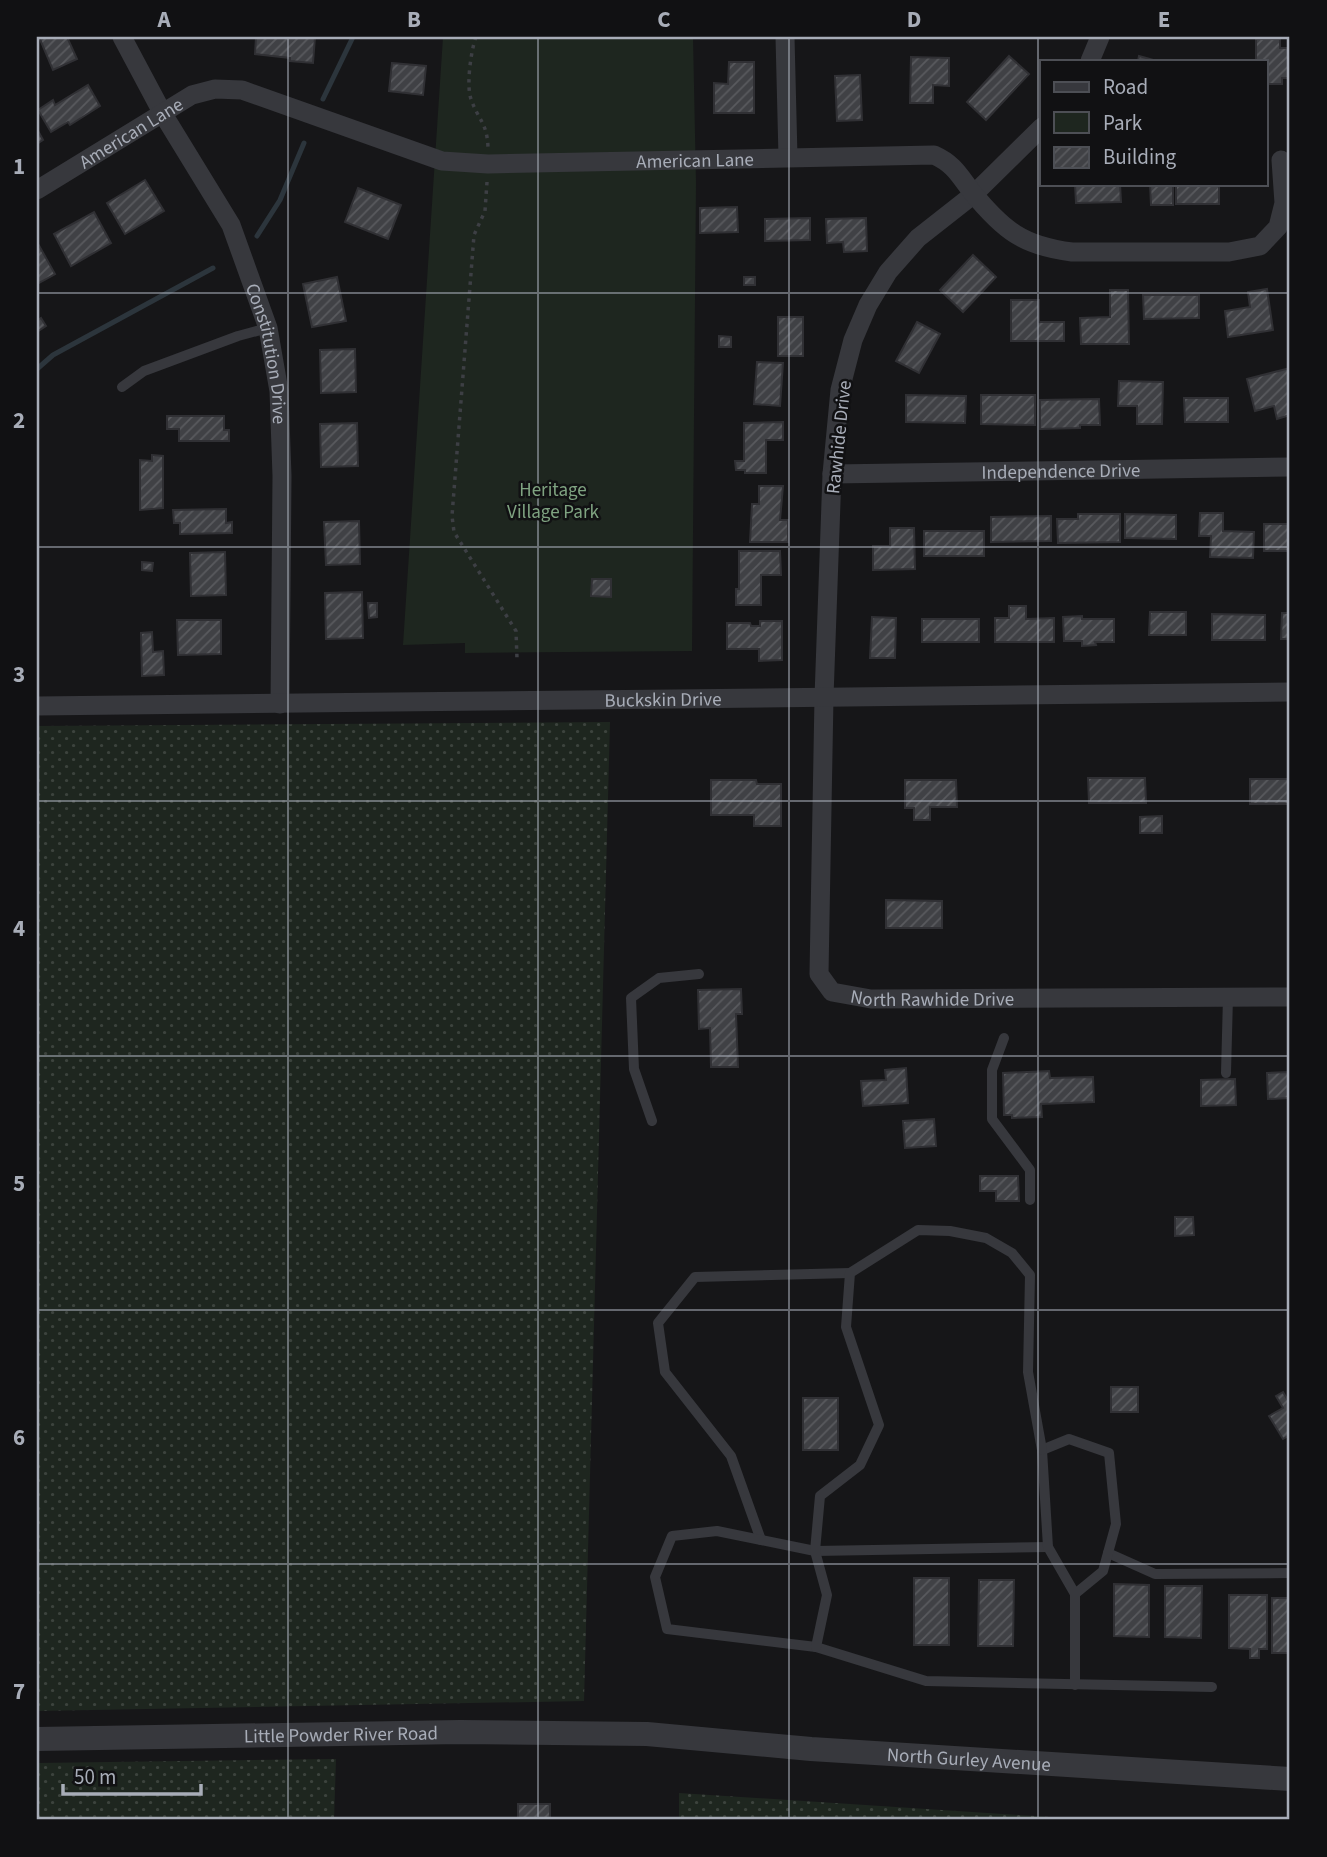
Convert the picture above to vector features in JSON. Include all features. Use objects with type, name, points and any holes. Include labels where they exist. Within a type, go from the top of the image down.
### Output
[{"type":"street","name":"Constitution Drive","points":[[122,37],[163,114],[231,225],[268,328],[279,391],[282,476],[280,704]]},
{"type":"street","points":[[785,37],[788,157]]},
{"type":"street","points":[[1090,60],[1100,37]]},
{"type":"street","name":"American Lane","points":[[37,190],[192,95],[215,89],[242,90],[442,161],[488,164],[933,155],[950,163],[1001,224],[1023,241],[1047,249],[1072,252],[1229,252],[1260,247],[1278,226],[1284,203],[1281,160]]},
{"type":"street","name":"Rawhide Drive","points":[[824,697],[832,474],[840,390],[853,340],[868,305],[888,272],[918,238],[974,194],[1040,129]]},
{"type":"street","name":"Independence Drive","points":[[832,474],[1290,467]]},
{"type":"street","name":"Buckskin Drive","points":[[37,706],[1290,692]]},
{"type":"street","name":"North Rawhide Drive","points":[[824,697],[818,952],[819,974],[832,992],[871,999],[1290,997]]},
{"type":"street","name":"Little Powder River Road","points":[[37,1739],[460,1732],[647,1734]]},
{"type":"street","name":"North Gurley Avenue","points":[[647,1734],[811,1749],[1290,1779]]},
{"type":"lane","points":[[122,387],[144,371],[238,336],[268,328]]},
{"type":"lane","points":[[652,1121],[634,1069],[631,998],[659,978],[699,974]]},
{"type":"lane","points":[[1226,1073],[1228,997]]},
{"type":"lane","points":[[1004,1038],[992,1070],[992,1119],[1030,1170],[1030,1200]]},
{"type":"lane","points":[[761,1540],[731,1456],[666,1372],[658,1323],[695,1277],[850,1273],[918,1230],[950,1231],[986,1238],[1012,1254],[1030,1275],[1028,1371],[1042,1450],[1048,1547],[1075,1594],[1075,1685]]},
{"type":"lane","points":[[816,1647],[827,1595],[815,1551],[820,1496],[860,1465],[879,1425],[846,1327],[850,1273]]},
{"type":"lane","points":[[1042,1450],[1069,1439],[1109,1453],[1116,1524],[1103,1572],[1075,1594]]},
{"type":"lane","points":[[1048,1547],[815,1551],[716,1531],[671,1536],[656,1577],[667,1629],[816,1647],[926,1681],[1212,1687]]},
{"type":"lane","points":[[1108,1553],[1155,1574],[1290,1573]]},
{"type":"path","points":[[475,37],[471,48],[469,97],[488,130],[488,146]]},
{"type":"path","points":[[487,182],[485,211],[474,235],[452,516],[454,532],[516,631],[517,659]]},
{"type":"green space","name":"Heritage Village Park","points":[[443,37],[693,37],[696,183],[692,651],[465,653],[465,643],[403,645]]},
{"type":"green space","points":[[610,722],[584,1701],[37,1711],[37,726]]},
{"type":"green space","points":[[336,1759],[334,1820],[37,1820],[37,1763]]},
{"type":"green space","points":[[679,1793],[1097,1820],[679,1820]]},
{"type":"building","points":[[39,37],[67,37],[77,59],[53,70]]},
{"type":"building","points":[[256,37],[315,37],[313,63],[255,54]]},
{"type":"building","points":[[1256,39],[1280,39],[1280,48],[1290,48],[1290,78],[1282,78],[1282,84],[1268,84],[1268,60],[1256,60]]},
{"type":"building","points":[[1009,56],[1029,74],[986,120],[967,102]]},
{"type":"building","points":[[911,57],[949,58],[949,86],[933,85],[933,103],[910,103]]},
{"type":"building","points":[[729,62],[754,62],[754,113],[714,113],[714,83],[728,84]]},
{"type":"building","points":[[392,63],[426,66],[423,95],[389,91]]},
{"type":"building","points":[[860,75],[862,120],[837,121],[835,76]]},
{"type":"building","points":[[88,85],[100,106],[70,125],[68,122],[51,132],[38,110],[53,100],[55,105]]},
{"type":"building","points":[[37,129],[43,140],[37,144]]},
{"type":"building","points":[[145,180],[164,211],[125,234],[107,203]]},
{"type":"building","points":[[1075,186],[1120,186],[1121,202],[1076,203]]},
{"type":"building","points":[[1150,186],[1173,186],[1173,205],[1151,205]]},
{"type":"building","points":[[1176,186],[1219,186],[1219,204],[1176,204]]},
{"type":"building","points":[[358,188],[401,205],[388,239],[345,222]]},
{"type":"building","points":[[737,207],[738,232],[700,233],[700,208]]},
{"type":"building","points":[[94,212],[111,243],[71,266],[54,234]]},
{"type":"building","points":[[810,218],[810,240],[765,241],[765,219]]},
{"type":"building","points":[[866,218],[867,251],[844,252],[843,242],[827,243],[826,219]]},
{"type":"building","points":[[37,242],[55,274],[37,284]]},
{"type":"building","points":[[973,255],[996,277],[963,312],[940,290]]},
{"type":"building","points":[[337,277],[346,321],[312,327],[303,284]]},
{"type":"building","points":[[744,277],[755,277],[755,285],[744,285]]},
{"type":"building","points":[[1267,289],[1273,330],[1228,337],[1225,311],[1250,307],[1248,292]]},
{"type":"building","points":[[1110,290],[1128,290],[1129,344],[1081,344],[1080,318],[1110,317]]},
{"type":"building","points":[[1143,295],[1199,295],[1199,318],[1144,319]]},
{"type":"building","points":[[1011,300],[1039,300],[1039,322],[1064,322],[1064,341],[1011,341]]},
{"type":"building","points":[[778,317],[803,317],[803,356],[778,356]]},
{"type":"building","points":[[41,318],[46,326],[37,332],[37,321]]},
{"type":"building","points":[[917,322],[940,334],[919,373],[896,361]]},
{"type":"building","points":[[719,336],[731,337],[731,347],[719,347]]},
{"type":"building","points":[[355,349],[356,392],[321,393],[320,350]]},
{"type":"building","points":[[757,362],[783,363],[780,406],[754,404]]},
{"type":"building","points":[[1290,368],[1290,415],[1277,419],[1274,406],[1255,411],[1247,379]]},
{"type":"building","points":[[1119,381],[1163,382],[1162,424],[1137,424],[1137,406],[1118,406]]},
{"type":"building","points":[[906,395],[966,396],[965,423],[906,422]]},
{"type":"building","points":[[981,395],[1035,395],[1035,425],[981,424]]},
{"type":"building","points":[[1184,398],[1228,398],[1228,422],[1185,422]]},
{"type":"building","points":[[1099,399],[1100,425],[1040,429],[1040,400]]},
{"type":"building","points":[[167,416],[224,416],[224,430],[229,430],[229,441],[179,441],[179,429],[167,429]]},
{"type":"building","points":[[783,422],[783,440],[766,440],[766,473],[736,470],[735,461],[744,461],[744,423]]},
{"type":"building","points":[[357,423],[358,466],[321,467],[320,424]]},
{"type":"building","points":[[152,455],[163,456],[163,508],[140,510],[140,460],[152,461]]},
{"type":"building","points":[[759,486],[783,486],[780,520],[788,520],[788,542],[750,542],[752,504],[759,504]]},
{"type":"building","points":[[226,509],[226,523],[232,522],[232,533],[180,534],[180,523],[174,523],[173,510]]},
{"type":"building","points":[[1200,513],[1223,513],[1223,531],[1254,532],[1253,558],[1210,557],[1211,536],[1199,536]]},
{"type":"building","points":[[1078,514],[1120,514],[1120,542],[1058,543],[1057,519],[1078,519]]},
{"type":"building","points":[[1125,514],[1176,515],[1176,539],[1125,538]]},
{"type":"building","points":[[1051,516],[1051,541],[991,542],[991,517]]},
{"type":"building","points":[[359,521],[360,564],[326,565],[324,522]]},
{"type":"building","points":[[1264,524],[1290,524],[1290,551],[1264,551]]},
{"type":"building","points":[[890,528],[914,528],[915,569],[873,570],[873,546],[890,546]]},
{"type":"building","points":[[924,531],[984,531],[984,556],[924,556]]},
{"type":"building","points":[[739,551],[780,551],[781,575],[761,575],[761,605],[736,605],[736,589],[739,589]]},
{"type":"building","points":[[225,552],[226,595],[191,596],[190,553]]},
{"type":"building","points":[[142,562],[153,563],[152,571],[142,570]]},
{"type":"building","points":[[592,579],[611,579],[611,597],[591,596]]},
{"type":"building","points":[[362,592],[363,638],[326,639],[325,593]]},
{"type":"building","points":[[368,603],[377,603],[377,617],[369,618]]},
{"type":"building","points":[[1009,606],[1026,606],[1026,619],[1054,618],[1054,642],[995,642],[995,618],[1009,618]]},
{"type":"building","points":[[1150,612],[1186,612],[1186,635],[1149,635]]},
{"type":"building","points":[[1282,613],[1290,613],[1290,639],[1281,639]]},
{"type":"building","points":[[1212,614],[1265,615],[1265,640],[1212,640]]},
{"type":"building","points":[[1082,616],[1082,619],[1114,619],[1114,642],[1095,642],[1096,645],[1082,646],[1082,641],[1064,641],[1063,617]]},
{"type":"building","points":[[872,617],[896,618],[895,658],[870,658]]},
{"type":"building","points":[[922,619],[979,619],[979,642],[922,642]]},
{"type":"building","points":[[177,620],[221,620],[221,654],[178,655]]},
{"type":"building","points":[[760,621],[782,621],[782,660],[759,661],[759,649],[727,649],[727,623],[760,626]]},
{"type":"building","points":[[152,632],[153,652],[163,651],[164,675],[142,676],[141,633]]},
{"type":"building","points":[[1088,778],[1145,778],[1146,803],[1089,803]]},
{"type":"building","points":[[1250,779],[1290,779],[1290,804],[1250,804]]},
{"type":"building","points":[[711,780],[756,780],[757,784],[781,784],[781,826],[754,826],[754,815],[711,815]]},
{"type":"building","points":[[905,780],[956,780],[957,807],[930,807],[930,820],[914,820],[914,808],[905,808]]},
{"type":"building","points":[[1162,816],[1162,833],[1140,833],[1140,817]]},
{"type":"building","points":[[886,900],[942,901],[942,928],[886,928]]},
{"type":"building","points":[[741,989],[742,1014],[736,1014],[738,1067],[711,1067],[710,1028],[699,1029],[698,990]]},
{"type":"building","points":[[906,1068],[908,1103],[863,1106],[861,1081],[886,1080],[885,1070]]},
{"type":"building","points":[[1049,1071],[1050,1078],[1093,1077],[1094,1102],[1041,1104],[1042,1117],[1012,1118],[1012,1115],[1004,1115],[1003,1073]]},
{"type":"building","points":[[1290,1072],[1290,1098],[1268,1099],[1267,1073]]},
{"type":"building","points":[[1235,1079],[1236,1105],[1201,1106],[1201,1080]]},
{"type":"building","points":[[934,1119],[936,1146],[905,1148],[903,1121]]},
{"type":"building","points":[[980,1176],[1018,1176],[1019,1201],[996,1201],[996,1191],[980,1191]]},
{"type":"building","points":[[1175,1217],[1193,1217],[1194,1235],[1175,1236]]},
{"type":"building","points":[[1111,1387],[1138,1387],[1138,1412],[1111,1412]]},
{"type":"building","points":[[1283,1392],[1290,1404],[1290,1435],[1283,1439],[1269,1416],[1283,1408],[1276,1396]]},
{"type":"building","points":[[803,1398],[838,1398],[838,1450],[803,1450]]},
{"type":"building","points":[[914,1578],[949,1578],[949,1645],[914,1645]]},
{"type":"building","points":[[979,1580],[1014,1580],[1013,1646],[978,1646]]},
{"type":"building","points":[[1114,1584],[1149,1585],[1149,1637],[1114,1636]]},
{"type":"building","points":[[1165,1586],[1202,1586],[1201,1638],[1165,1637]]},
{"type":"building","points":[[1229,1595],[1267,1595],[1267,1649],[1259,1649],[1259,1658],[1250,1658],[1250,1649],[1229,1648]]},
{"type":"building","points":[[1272,1598],[1290,1598],[1290,1653],[1272,1653]]},
{"type":"building","points":[[518,1804],[550,1804],[550,1820],[518,1820]]},
{"type":"waterway","points":[[323,99],[353,37]]},
{"type":"waterway","points":[[257,236],[280,200],[304,143]]},
{"type":"waterway","points":[[37,369],[53,355],[213,268]]}]
